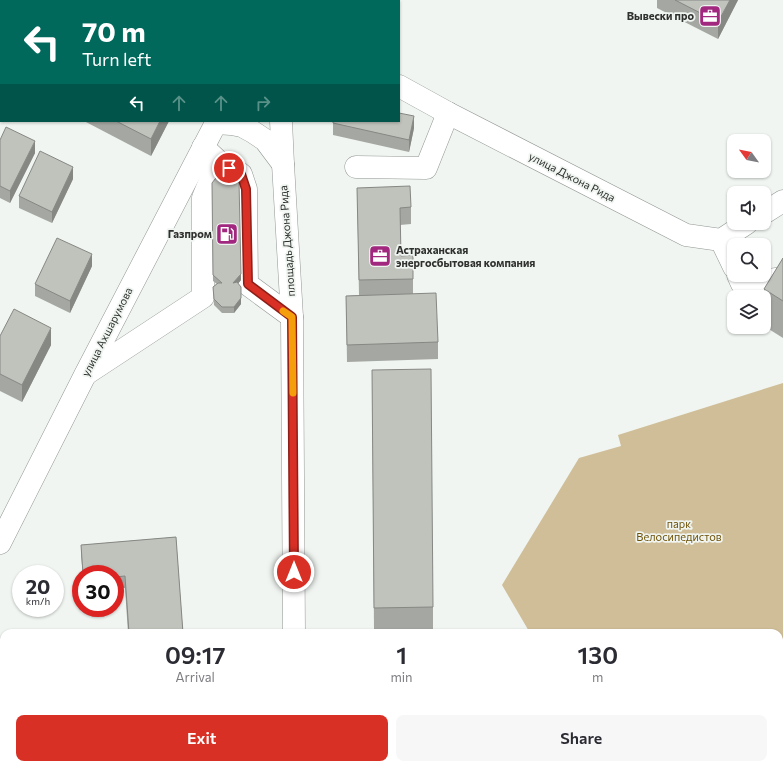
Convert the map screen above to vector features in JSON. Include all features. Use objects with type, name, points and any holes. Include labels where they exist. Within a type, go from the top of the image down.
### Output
[{"type":"street","name":"улица Джона Рида","points":[[400,87],[448,113],[686,235],[721,240]]},
{"type":"street","points":[[356,167],[426,168],[448,113]]},
{"type":"street","points":[[216,122],[242,126],[253,132],[265,140],[283,164]]},
{"type":"street","name":"улица Ахшарумова","points":[[0,543],[85,375],[211,154],[216,122]]},
{"type":"street","name":"площадь Джона Рида","points":[[283,126],[283,164],[292,317],[294,629]]},
{"type":"street","points":[[85,375],[203,297],[203,198],[211,154],[241,174],[246,189],[248,284],[292,317]]},
{"type":"street","points":[[771,209],[783,201]]},
{"type":"street","points":[[727,252],[721,240],[736,230]]},
{"type":"street","points":[[771,280],[783,278]]},
{"type":"street","points":[[741,282],[742,284],[756,282]]},
{"type":"green space","name":"парк Велосипедистов","points":[[783,383],[783,629],[528,629],[502,585],[579,458],[621,446],[618,435]]},
{"type":"building","points":[[675,0],[730,0],[718,22]]},
{"type":"building","points":[[400,113],[414,116],[409,140],[333,123],[400,122]]},
{"type":"building","points":[[118,122],[160,122],[151,139]]},
{"type":"building","points":[[6,127],[35,141],[10,191],[0,186],[0,140]]},
{"type":"building","points":[[40,151],[73,167],[52,212],[19,196]]},
{"type":"building","points":[[219,174],[231,174],[239,181],[241,274],[233,283],[237,282],[241,287],[241,298],[234,307],[222,307],[214,299],[213,287],[218,283],[222,283],[213,275],[212,183]]},
{"type":"building","points":[[410,186],[411,207],[400,208],[401,256],[413,255],[413,279],[359,280],[357,188]]},
{"type":"building","points":[[57,238],[92,254],[70,301],[35,284]]},
{"type":"building","points":[[783,258],[783,301],[771,293],[771,290],[764,289],[768,282],[771,282],[771,278]]},
{"type":"building","points":[[436,293],[438,342],[347,345],[346,296]]},
{"type":"building","points":[[14,309],[51,328],[22,385],[0,374],[0,336]]},
{"type":"building","points":[[431,369],[433,607],[374,608],[372,370]]},
{"type":"building","points":[[176,537],[183,629],[129,629],[124,565],[82,565],[81,545]]},
{"type":"slow traffic","points":[[283,311],[292,317],[293,393]]},
{"type":"place","name":"Вывески про","points":[[710,16]]},
{"type":"place","name":"Газпром","points":[[227,234]]},
{"type":"place","name":"Астраханская энергосбытовая компания","points":[[380,256]]},
{"type":"route","points":[[229,168],[241,174],[246,189],[248,284],[292,317],[294,572]]}]
